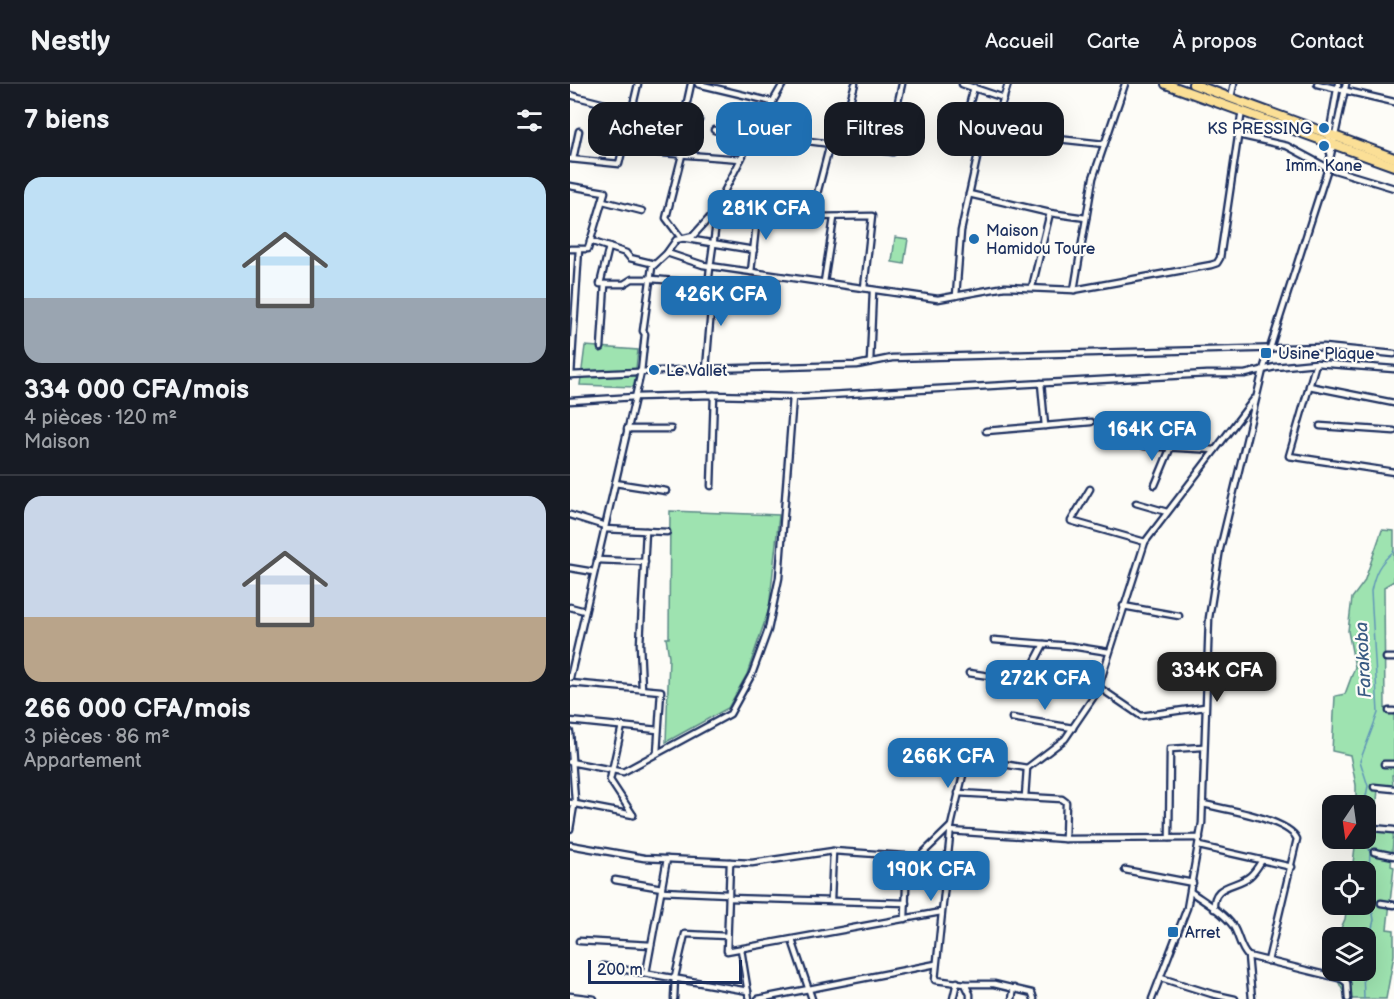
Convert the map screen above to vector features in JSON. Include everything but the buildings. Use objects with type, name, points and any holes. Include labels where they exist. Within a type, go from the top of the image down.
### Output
[{"type":"main road","points":[[1166,84],[1394,158]]},
{"type":"main road","points":[[1193,84],[1231,97],[1394,166]]},
{"type":"street","points":[[634,102],[638,84]]},
{"type":"street","points":[[687,102],[691,84]]},
{"type":"street","points":[[698,84],[773,102],[783,84]]},
{"type":"street","points":[[850,102],[855,84]]},
{"type":"street","points":[[898,102],[902,84]]},
{"type":"street","points":[[962,84],[1004,98]]},
{"type":"street","points":[[1003,102],[1008,84]]},
{"type":"street","points":[[1074,290],[1093,178],[1125,84]]},
{"type":"street","points":[[1231,97],[1234,84]]},
{"type":"street","points":[[1317,84],[1345,87],[1394,102]]},
{"type":"street","points":[[1152,999],[1191,892],[1199,846],[1203,804],[1203,747],[1209,618],[1220,549],[1263,370],[1328,168],[1338,86]]},
{"type":"street","points":[[970,102],[974,87]]},
{"type":"street","points":[[1332,139],[1345,87]]},
{"type":"street","points":[[570,95],[596,102]]},
{"type":"street","points":[[667,253],[711,267],[938,299],[1005,287],[1074,290],[1212,265],[1220,258],[1242,110]]},
{"type":"street","points":[[579,131],[571,159],[620,164],[622,156]]},
{"type":"street","points":[[1238,135],[1287,146],[1328,168],[1394,188]]},
{"type":"street","points":[[1064,140],[1104,144]]},
{"type":"street","points":[[682,156],[666,218],[681,238],[754,249]]},
{"type":"street","points":[[697,156],[741,159]]},
{"type":"street","points":[[657,753],[661,691],[570,681],[571,668],[641,372],[645,334],[643,331],[652,267],[667,253],[676,240],[693,236],[712,215],[742,156]]},
{"type":"street","points":[[827,156],[811,217],[872,216],[864,288]]},
{"type":"street","points":[[956,296],[960,231],[977,156]]},
{"type":"street","points":[[570,186],[605,192],[588,249],[570,249]]},
{"type":"street","points":[[969,194],[1050,213],[1086,218]]},
{"type":"street","points":[[603,201],[642,211]]},
{"type":"street","points":[[719,204],[813,210]]},
{"type":"street","points":[[751,272],[758,207]]},
{"type":"street","points":[[1032,287],[1050,213]]},
{"type":"street","points":[[706,369],[711,309],[708,302],[709,284],[716,220],[712,215]]},
{"type":"street","points":[[824,282],[834,218]]},
{"type":"street","points":[[590,241],[626,253],[630,258],[656,264]]},
{"type":"street","points":[[609,247],[600,284],[624,285],[632,279],[709,284]]},
{"type":"street","points":[[579,249],[573,281],[571,375],[857,365],[892,358],[1324,347],[1394,354]]},
{"type":"street","points":[[601,348],[604,284]]},
{"type":"street","points":[[870,362],[873,290]]},
{"type":"street","points":[[1316,363],[1288,456],[1394,472]]},
{"type":"street","points":[[570,401],[714,395],[793,397],[1207,374],[1245,374],[1275,367],[1316,363],[1394,369]]},
{"type":"street","points":[[1041,383],[1045,426]]},
{"type":"street","points":[[1309,386],[1394,403]]},
{"type":"street","points":[[711,486],[714,395]]},
{"type":"street","points":[[571,763],[623,772],[730,714],[752,674],[768,630],[779,578],[793,397]]},
{"type":"street","points":[[1024,797],[1027,768],[1065,739],[1098,690],[1145,542],[1256,397]]},
{"type":"street","points":[[986,431],[1091,422]]},
{"type":"street","points":[[1320,426],[1394,431]]},
{"type":"street","points":[[627,429],[671,429]]},
{"type":"street","points":[[1144,446],[1215,450]]},
{"type":"street","points":[[1155,485],[1170,449]]},
{"type":"street","points":[[615,483],[666,491]]},
{"type":"street","points":[[1090,489],[1071,521],[1145,542]]},
{"type":"street","points":[[1136,503],[1167,512]]},
{"type":"street","points":[[570,515],[605,528],[666,532]]},
{"type":"street","points":[[642,689],[640,644],[646,531]]},
{"type":"street","points":[[597,560],[645,562]]},
{"type":"street","points":[[570,568],[594,572]]},
{"type":"street","points":[[1123,606],[1179,616]]},
{"type":"street","points":[[570,607],[585,611]]},
{"type":"street","points":[[994,640],[1109,652]]},
{"type":"street","points":[[1019,692],[1044,644]]},
{"type":"street","points":[[1386,658],[1394,658]]},
{"type":"street","points":[[969,673],[1098,690],[1141,716],[1205,707]]},
{"type":"street","points":[[1012,718],[1073,728]]},
{"type":"street","points":[[570,721],[658,730]]},
{"type":"street","points":[[572,803],[633,815],[610,780],[622,726]]},
{"type":"street","points":[[570,732],[572,803],[570,829]]},
{"type":"street","points":[[1169,838],[1170,749],[1203,747]]},
{"type":"street","points":[[1027,768],[967,758],[950,828],[935,980],[957,981],[965,984],[994,984],[1032,993],[1034,999]]},
{"type":"street","points":[[1384,764],[1394,764]]},
{"type":"street","points":[[1374,788],[1394,789]]},
{"type":"street","points":[[958,793],[1062,799],[1066,802],[1065,839]]},
{"type":"street","points":[[1203,804],[1282,825],[1289,829],[1297,839],[1268,961]]},
{"type":"street","points":[[570,844],[644,858],[752,863],[833,851],[919,857],[950,828],[1065,839],[1200,838]]},
{"type":"street","points":[[1376,828],[1394,830]]},
{"type":"street","points":[[1199,846],[1292,867]]},
{"type":"street","points":[[831,900],[833,851]]},
{"type":"street","points":[[1374,852],[1394,856]]},
{"type":"street","points":[[905,919],[907,856]]},
{"type":"street","points":[[646,973],[667,859]]},
{"type":"street","points":[[1214,909],[1214,901],[1221,890],[1251,876],[1262,860]]},
{"type":"street","points":[[730,862],[727,951],[941,912]]},
{"type":"street","points":[[1125,870],[1193,883]]},
{"type":"street","points":[[615,880],[662,889],[729,896],[906,903]]},
{"type":"street","points":[[1191,892],[1234,928],[1244,953],[1248,956],[1342,979],[1347,983],[1348,999]]},
{"type":"street","points":[[1381,903],[1394,905]]},
{"type":"street","points":[[674,999],[675,977],[685,934],[727,936]]},
{"type":"street","points":[[792,940],[812,999]]},
{"type":"street","points":[[579,941],[651,945]]},
{"type":"street","points":[[741,949],[749,999]]},
{"type":"street","points":[[1248,956],[1252,999]]},
{"type":"street","points":[[758,999],[936,963]]},
{"type":"street","points":[[603,966],[748,991]]},
{"type":"street","points":[[1161,978],[1212,997],[1235,999]]},
{"type":"street","points":[[953,999],[957,981]]},
{"type":"street","points":[[965,984],[970,999]]},
{"type":"street","points":[[1012,999],[1014,988]]},
{"type":"street","points":[[570,996],[594,999]]},
{"type":"green space","points":[[895,237],[908,239],[904,264],[892,262]]},
{"type":"green space","points":[[585,346],[638,350],[634,387],[580,385]]},
{"type":"green space","points":[[670,511],[779,515],[769,609],[747,674],[728,708],[666,742],[669,657],[666,638],[669,638]]},
{"type":"green space","points":[[1382,530],[1394,531],[1394,581],[1384,587],[1385,709],[1394,710],[1394,775],[1392,775],[1393,785],[1378,788],[1376,815],[1376,795],[1356,795],[1350,755],[1332,751],[1335,696],[1345,694],[1355,667],[1348,631],[1352,598],[1364,582]]},
{"type":"green space","points":[[1376,829],[1394,829],[1391,866],[1394,867],[1387,929],[1394,930],[1394,955],[1386,999],[1347,999],[1338,981],[1376,981],[1376,927],[1341,927],[1346,915],[1376,915],[1376,861],[1353,861],[1355,849],[1376,849]]},
{"type":"waterway","name":"Farakoba","points":[[1366,795],[1368,786],[1360,761],[1378,713],[1371,591],[1378,569],[1394,551]]},
{"type":"waterway","name":"Farakoba","points":[[1369,849],[1368,886],[1374,920],[1372,927]]},
{"type":"waterway","name":"Farakoba","points":[[1363,981],[1364,999]]},
{"type":"place","name":"KS PRESSING","points":[[1324,128]]},
{"type":"place","name":"Imm. Kane","points":[[1324,146]]},
{"type":"place","name":"Maison Hamidou Toure","points":[[974,239]]},
{"type":"place","name":"Usine Plaque","points":[[1266,353]]},
{"type":"place","name":"Le Vallet","points":[[654,370]]},
{"type":"place","name":"Arret","points":[[1173,932]]}]
